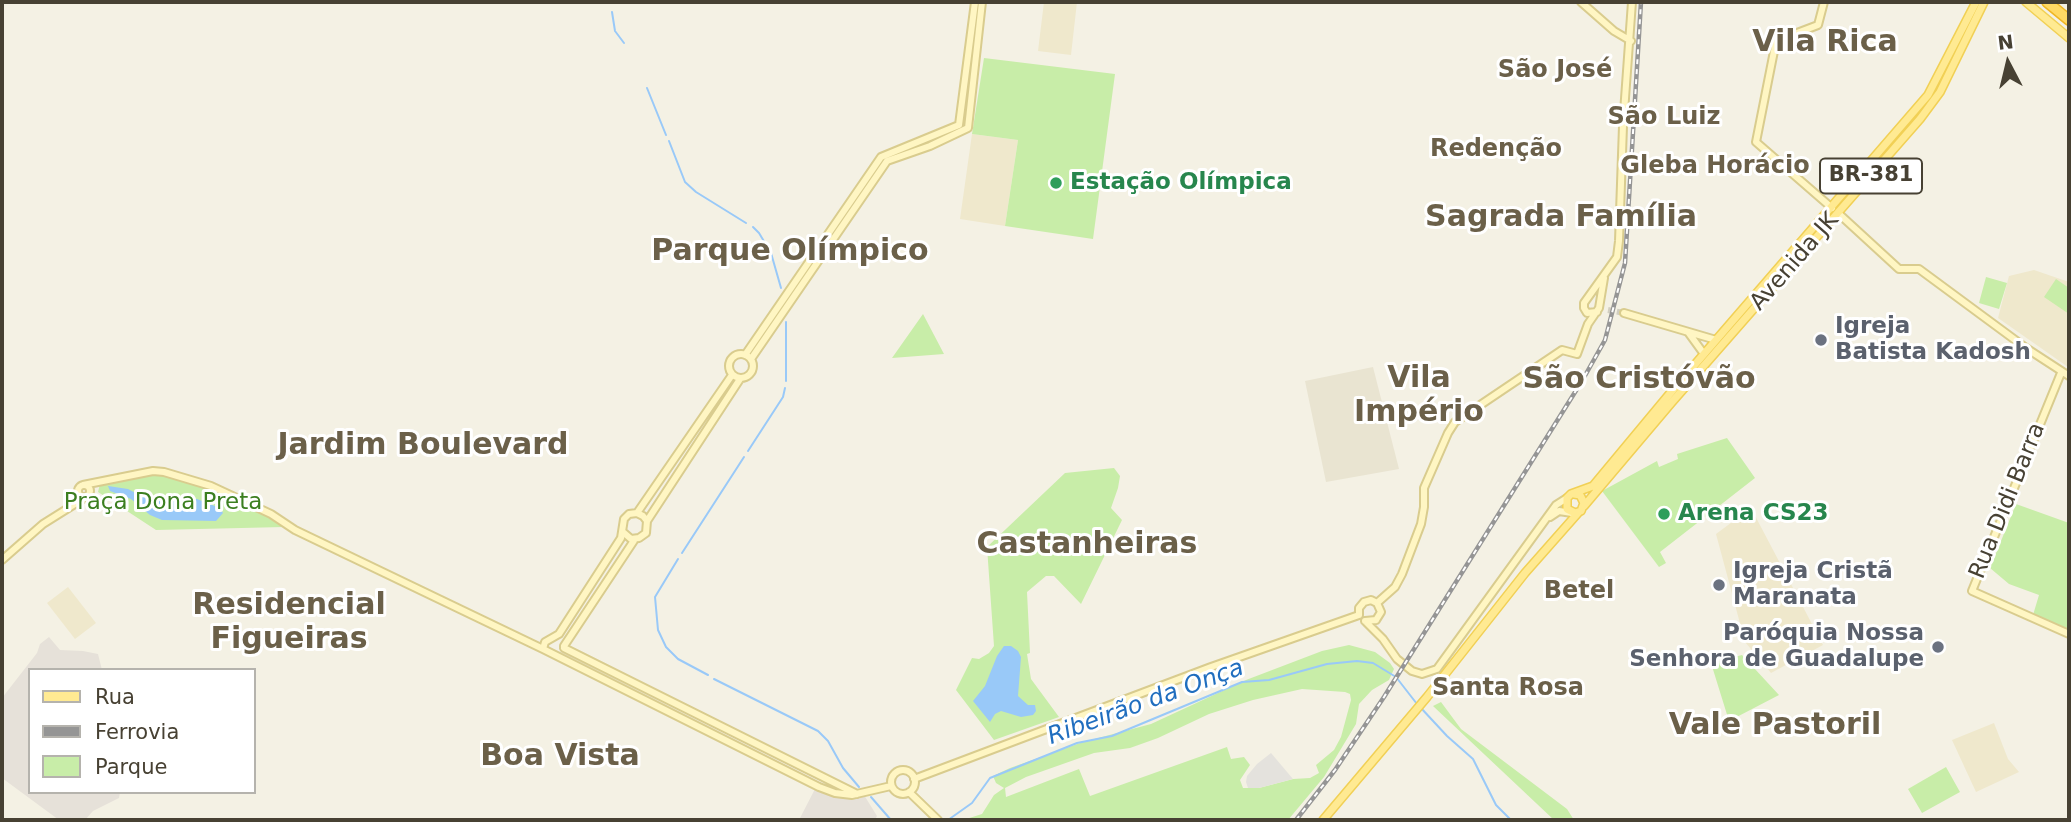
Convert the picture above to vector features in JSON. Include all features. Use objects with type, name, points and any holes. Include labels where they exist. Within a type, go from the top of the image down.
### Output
[{"type":"highway","points":[[2047,2],[2069,20]]},
{"type":"main road","name":"Avenida JK","points":[[1835,211],[1928,95],[1976,2]]},
{"type":"main road","name":"Avenida JK","points":[[1323,820],[1567,525],[1572,505],[1705,354],[1920,120],[1940,92],[1984,2]]},
{"type":"main road","points":[[2026,2],[2069,37]]},
{"type":"main road","name":"Avenida JK","points":[[1572,505],[1594,486],[1705,354]]},
{"type":"main road","points":[[1567,525],[1572,505]]},
{"type":"street","points":[[748,357],[881,156],[922,142],[959,125],[975,2]]},
{"type":"street","points":[[748,357],[887,161],[930,146],[968,128],[982,2]]},
{"type":"street","points":[[1581,2],[1614,31],[1631,41]]},
{"type":"street","points":[[1588,324],[1584,306],[1587,299],[1617,257],[1632,2]]},
{"type":"street","points":[[1824,2],[1818,25],[1776,41],[1756,142],[1899,269],[1919,269],[2061,373],[2069,376]]},
{"type":"street","points":[[1377,603],[1395,587],[1402,573],[1421,524],[1424,488],[1455,422],[1562,350],[1576,355],[1588,324],[1599,308],[1604,278]]},
{"type":"street","points":[[1587,299],[1594,299],[1599,308],[1608,310]]},
{"type":"street","points":[[1585,311],[1592,314],[1599,308]]},
{"type":"street","points":[[1623,313],[1717,341]]},
{"type":"street","points":[[1688,332],[1705,354]]},
{"type":"street","points":[[1705,354],[1706,341],[1717,341]]},
{"type":"street","points":[[734,356],[748,357],[753,371],[748,377],[740,379],[732,375],[729,369],[734,356]]},
{"type":"street","name":"Rua Didi Barra","points":[[2061,373],[1972,591],[2069,634]]},
{"type":"street","points":[[637,513],[732,375]]},
{"type":"street","points":[[559,657],[635,539],[646,533],[647,521],[740,379]]},
{"type":"street","points":[[80,486],[143,471],[164,472],[223,491],[271,514],[295,530],[551,653],[820,788],[835,793],[858,794],[891,786]]},
{"type":"street","points":[[2,560],[36,529],[88,495],[98,482]]},
{"type":"street","points":[[80,486],[80,496],[88,495]]},
{"type":"street","points":[[72,504],[80,486]]},
{"type":"street","points":[[1383,639],[1377,620],[1381,612],[1377,603],[1371,600],[1364,602],[1359,608],[1359,615],[1383,639],[1397,659],[1412,671],[1422,674],[1437,669],[1556,505],[1572,505]]},
{"type":"street","points":[[1548,518],[1572,505]]},
{"type":"street","points":[[542,649],[545,642],[554,638],[623,532],[624,519],[629,514],[637,513],[647,521]]},
{"type":"street","points":[[623,532],[635,539]]},
{"type":"street","points":[[914,779],[1359,615]]},
{"type":"street","points":[[1366,622],[1377,620]]},
{"type":"street","points":[[554,638],[561,641],[564,647],[858,794]]},
{"type":"street","points":[[898,771],[909,773],[914,779],[914,786],[909,792],[899,793],[891,786],[891,779],[898,771]]},
{"type":"street","points":[[909,792],[938,820]]},
{"type":"shaded area","points":[[1044,2],[1077,2],[1071,55],[1038,51]]},
{"type":"shaded area","points":[[972,134],[1018,140],[1005,226],[960,219]]},
{"type":"shaded area","points":[[2034,270],[2069,282],[2068,367],[1998,318],[2009,276]]},
{"type":"shaded area","points":[[1373,367],[1399,469],[1326,482],[1305,381]]},
{"type":"shaded area","points":[[1751,508],[1823,645],[1771,673],[1745,642],[1716,534]]},
{"type":"shaded area","points":[[68,587],[96,623],[75,639],[47,603]]},
{"type":"shaded area","points":[[49,637],[60,650],[98,654],[102,668],[28,668],[28,794],[120,794],[119,798],[93,811],[85,820],[59,820],[2,778],[2,698],[37,653],[40,644]]},
{"type":"shaded area","points":[[1994,723],[2008,759],[2019,772],[1976,792],[1952,740]]},
{"type":"shaded area","points":[[1271,753],[1293,779],[1259,788],[1248,788],[1247,776]]},
{"type":"shaded area","points":[[816,787],[864,795],[877,816],[875,820],[799,820]]},
{"type":"green space","name":"Estação Olímpica","points":[[984,58],[1115,74],[1093,239],[1005,226],[1018,140],[972,134]]},
{"type":"green space","points":[[1986,277],[2007,283],[1999,309],[1979,303]]},
{"type":"green space","points":[[2056,279],[2069,288],[2069,314],[2044,297]]},
{"type":"green space","points":[[923,314],[944,354],[892,358]]},
{"type":"green space","name":"Arena CS23","points":[[1727,438],[1755,478],[1660,552],[1666,563],[1659,567],[1602,491],[1657,461],[1659,467],[1678,459],[1677,454]]},
{"type":"green space","points":[[1114,468],[1120,476],[1111,508],[1122,520],[1081,604],[1054,576],[1046,576],[1027,592],[1030,653],[1027,654],[1031,679],[1059,717],[994,740],[956,690],[972,658],[979,659],[994,646],[987,547],[1065,473]]},
{"type":"green space","name":"Praça Dona Preta","points":[[143,473],[161,474],[208,487],[284,527],[156,530],[98,492],[100,484]]},
{"type":"green space","points":[[2016,504],[2069,523],[2067,631],[2033,615],[2039,595],[2009,584],[1990,568]]},
{"type":"green space","points":[[1349,645],[1375,652],[1394,669],[1389,680],[1372,690],[1359,704],[1356,724],[1324,777],[1288,820],[963,820],[982,814],[994,795],[1004,788],[996,783],[993,776],[1083,742],[1151,724],[1246,680],[1322,651]],"holes":[[[1302,689],[1350,694],[1351,700],[1341,737],[1334,750],[1316,765],[1319,773],[1310,778],[1293,779],[1259,788],[1243,788],[1240,780],[1250,765],[1244,757],[1231,759],[1227,747],[1090,796],[1079,769],[1006,797],[1005,788],[1026,777],[1094,753],[1130,748],[1209,714],[1253,700]]]},
{"type":"green space","points":[[1742,655],[1779,695],[1729,721],[1711,663]]},
{"type":"green space","points":[[1441,702],[1461,729],[1567,809],[1574,820],[1554,820],[1433,706]]},
{"type":"green space","points":[[1946,767],[1960,792],[1922,813],[1908,789]]},
{"type":"water","points":[[108,486],[128,489],[143,497],[173,496],[197,499],[220,508],[223,513],[216,521],[162,520],[150,515],[131,499],[110,491]]},
{"type":"water","points":[[1004,646],[1011,646],[1021,657],[1018,696],[1028,705],[1035,705],[1036,711],[1033,715],[1021,717],[1001,711],[995,714],[990,722],[973,701],[985,686]]},
{"type":"waterway","points":[[612,12],[615,31],[624,43]]},
{"type":"waterway","points":[[647,88],[666,135]]},
{"type":"waterway","points":[[669,141],[685,182],[696,192],[746,223]]},
{"type":"waterway","points":[[753,227],[771,253],[781,288]]},
{"type":"waterway","points":[[786,322],[786,381]]},
{"type":"waterway","points":[[748,451],[783,397],[785,388]]},
{"type":"waterway","points":[[682,553],[744,457]]},
{"type":"waterway","points":[[678,559],[655,597],[658,630],[666,647],[678,659],[708,675]]},
{"type":"waterway","name":"Ribeirão da Onça","points":[[948,820],[972,803],[990,778],[1077,743],[1112,736],[1242,682],[1269,680],[1327,664],[1357,661],[1373,663],[1396,677],[1417,704]]},
{"type":"waterway","points":[[714,679],[818,731],[828,741],[843,768],[859,787]]},
{"type":"waterway","name":"Ribeirão da Onça","points":[[1421,708],[1473,759],[1496,805],[1511,820]]},
{"type":"waterway","points":[[871,797],[891,820]]},
{"type":"tunnel","points":[[1608,310],[1624,313]]},
{"type":"railway","points":[[1296,820],[1335,770],[1384,697],[1605,340],[1625,263],[1641,2]]},
{"type":"place","name":"Estação Olímpica","points":[[1056,183]]},
{"type":"place","name":"Igreja Batista Kadosh","points":[[1821,340]]},
{"type":"place","name":"Arena CS23","points":[[1664,514]]},
{"type":"place","name":"Igreja Cristã Maranata","points":[[1719,585]]},
{"type":"place","name":"Paróquia Nossa Senhora de Guadalupe","points":[[1938,647]]},
{"type":"district","name":"Vila Rica","points":[[1825,43]]},
{"type":"district","name":"São José","points":[[1555,71]]},
{"type":"district","name":"São Luiz","points":[[1664,118]]},
{"type":"district","name":"Redenção","points":[[1496,150]]},
{"type":"district","name":"Gleba Horácio","points":[[1715,167]]},
{"type":"district","name":"Sagrada Família","points":[[1561,218]]},
{"type":"district","name":"Parque Olímpico","points":[[790,252]]},
{"type":"district","name":"São Cristóvão","points":[[1639,380]]},
{"type":"district","name":"Vila Império","points":[[1419,396]]},
{"type":"district","name":"Jardim Boulevard","points":[[423,446]]},
{"type":"district","name":"Castanheiras","points":[[1087,545]]},
{"type":"district","name":"Betel","points":[[1579,592]]},
{"type":"district","name":"Residencial Figueiras","points":[[289,623]]},
{"type":"district","name":"Santa Rosa","points":[[1508,689]]},
{"type":"district","name":"Vale Pastoril","points":[[1775,726]]},
{"type":"district","name":"Boa Vista","points":[[560,757]]}]
